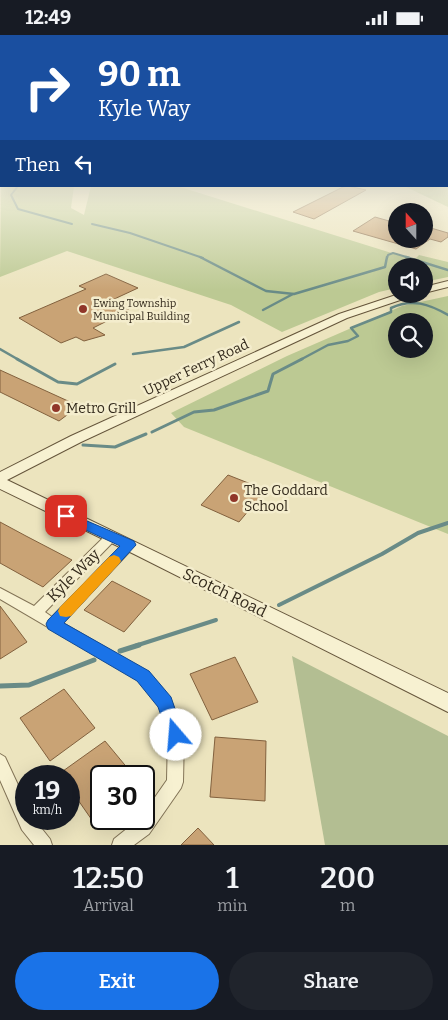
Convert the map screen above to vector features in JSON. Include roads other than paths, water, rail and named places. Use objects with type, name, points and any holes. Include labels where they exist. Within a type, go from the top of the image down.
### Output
[{"type":"main road","points":[[433,288],[448,285]]},
{"type":"main road","name":"Upper Ferry Road","points":[[0,478],[76,439],[343,316],[388,301]]},
{"type":"main road","name":"Scotch Road","points":[[0,483],[448,703]]},
{"type":"street","name":"Kyle Way","points":[[36,614],[112,537]]},
{"type":"street","name":"Kyle Way","points":[[53,624],[129,545]]},
{"type":"street","name":"Kyle Way","points":[[0,593],[143,676],[165,703],[176,735],[175,782],[143,829],[120,845]]},
{"type":"street","points":[[0,763],[28,824],[44,845]]},
{"type":"waterway","points":[[39,215],[72,224]]},
{"type":"waterway","points":[[92,224],[130,233],[203,258]]},
{"type":"waterway","points":[[387,258],[388,255],[393,253],[410,258]]},
{"type":"waterway","points":[[200,257],[266,291],[294,294],[385,267],[387,257]]},
{"type":"waterway","points":[[406,257],[448,270]]},
{"type":"waterway","points":[[263,310],[293,294]]},
{"type":"waterway","points":[[300,360],[328,345],[348,341],[358,336],[351,328],[391,312],[391,308],[399,305],[406,303],[427,305],[448,315]]},
{"type":"waterway","points":[[133,354],[184,347],[239,322]]},
{"type":"waterway","points":[[0,349],[19,360]]},
{"type":"waterway","points":[[17,359],[58,382],[77,384],[115,364]]},
{"type":"waterway","points":[[152,432],[194,412],[214,410],[268,391],[273,374],[302,359]]},
{"type":"waterway","points":[[83,445],[115,447],[146,434]]},
{"type":"waterway","points":[[279,605],[382,554],[418,533],[448,523]]},
{"type":"waterway","points":[[135,646],[216,620]]},
{"type":"waterway","points":[[120,651],[139,645]]},
{"type":"waterway","points":[[0,686],[29,685],[94,660]]},
{"type":"place","name":"Ewing Township Municipal Building","points":[[83,309]]},
{"type":"place","name":"Metro Grill","points":[[56,408]]},
{"type":"place","name":"The Goddard School","points":[[234,498]]}]
